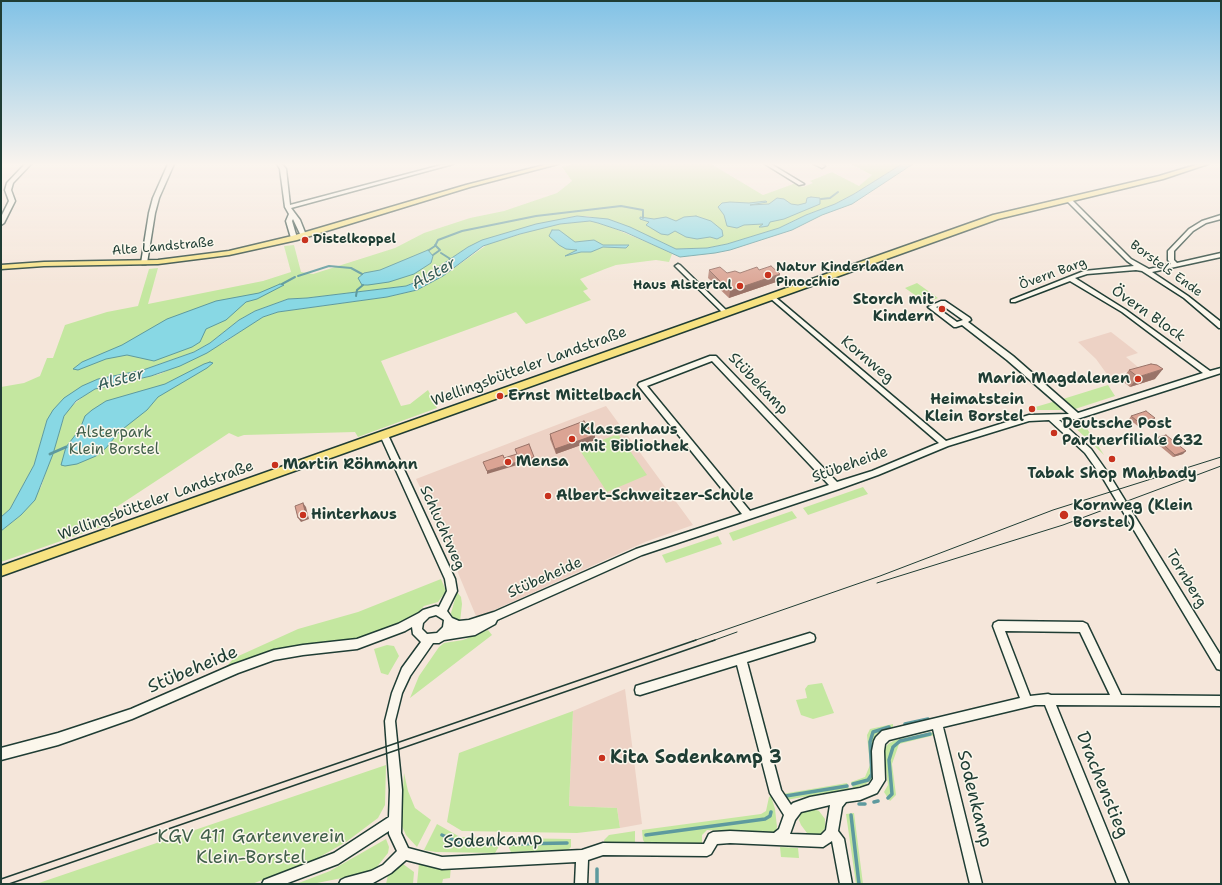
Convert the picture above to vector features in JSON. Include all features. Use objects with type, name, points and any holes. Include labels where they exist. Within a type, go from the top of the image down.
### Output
[{"type":"main road","name":"Alte Landstraße","points":[[1,267],[44,264],[144,263],[206,257],[294,238],[403,205]]},
{"type":"main road","name":"Wellingsbütteler Landstraße","points":[[1,571],[996,217],[1046,205]]},
{"type":"street","points":[[1,222],[10,205]]},
{"type":"street","points":[[144,263],[154,205]]},
{"type":"street","points":[[294,205],[288,207],[297,220],[303,235]]},
{"type":"street","name":"Borstels Ende","points":[[1074,205],[1115,247],[1136,265],[1149,271],[1186,297],[1221,326]]},
{"type":"street","points":[[292,214],[289,221],[294,238]]},
{"type":"street","points":[[1175,265],[1171,260],[1171,251],[1192,230],[1204,222],[1221,216]]},
{"type":"street","name":"Borstels Ende","points":[[1107,247],[1115,247]]},
{"type":"street","points":[[1149,271],[1221,255]]},
{"type":"street","points":[[678,266],[726,313]]},
{"type":"street","name":"Övern Barg","points":[[1014,301],[1086,272],[1136,268],[1149,271]]},
{"type":"street","name":"Övern Block","points":[[1070,278],[1124,311],[1209,374]]},
{"type":"street","name":"Kornweg","points":[[772,297],[946,444]]},
{"type":"street","points":[[963,322],[1010,358],[1077,416]]},
{"type":"street","name":"Stübekamp","points":[[749,516],[642,385],[713,358],[836,487]]},
{"type":"street","name":"Stübeheide","points":[[449,621],[458,626],[469,625],[496,616],[639,552],[836,487],[878,472],[946,444],[1029,418],[1077,416],[1221,370]]},
{"type":"street","name":"Tornberg","points":[[1051,417],[1088,452],[1107,478],[1221,665]]},
{"type":"street","name":"Schluchtweg","points":[[384,435],[450,579],[452,591],[441,612]]},
{"type":"street","points":[[345,884],[373,877],[387,869],[404,853],[395,834],[394,821],[396,790],[390,721],[397,693],[406,672],[429,640],[443,635],[447,629],[449,621],[445,614],[431,611],[421,617],[417,626],[417,631],[422,638],[429,640]]},
{"type":"street","name":"Stübeheide","points":[[443,635],[471,632],[493,621],[496,616]]},
{"type":"street","name":"Stübeheide","points":[[1,754],[58,739],[132,714],[236,669],[274,655],[357,644],[401,628],[421,617]]},
{"type":"street","points":[[1027,702],[998,626],[1082,627],[1118,700]]},
{"type":"street","points":[[401,628],[417,631]]},
{"type":"street","points":[[640,690],[810,638]]},
{"type":"street","points":[[741,660],[776,793],[791,815]]},
{"type":"street","points":[[776,839],[784,833],[791,815],[797,807],[873,789],[879,780],[880,741],[886,735],[1027,702],[1048,699],[1221,701]]},
{"type":"street","name":"Drachenstieg","points":[[1048,699],[1124,884]]},
{"type":"street","name":"Sodenkamp","points":[[937,723],[976,884]]},
{"type":"street","points":[[843,797],[836,804],[832,833],[838,839],[846,884]]},
{"type":"street","points":[[268,884],[338,858],[394,821]]},
{"type":"street","name":"Sodenkamp","points":[[404,853],[442,863],[582,856],[603,849],[707,850],[713,838],[730,837],[823,840],[832,833]]},
{"type":"street","points":[[581,884],[582,856]]},
{"type":"shaded area","points":[[1111,332],[1138,353],[1126,357],[1139,368],[1109,377],[1096,359],[1078,342]]},
{"type":"shaded area","name":"Albert-Schweitzer-Schule","points":[[606,406],[693,525],[645,542],[481,616],[476,616],[433,513],[416,479]]},
{"type":"shaded area","name":"Kita Sodenkamp 3","points":[[625,689],[642,824],[620,828],[617,808],[569,806],[573,711]]},
{"type":"green space","points":[[521,205],[832,205],[806,215],[779,228],[727,244],[707,248],[676,249],[619,223],[587,216],[565,218],[468,247],[430,273],[406,286],[288,299],[255,311],[239,320],[210,343],[194,352],[143,370],[98,379],[47,420],[34,465],[10,509],[1,517],[1,387],[24,383],[40,376],[47,358],[53,358],[65,325],[107,312],[138,306],[149,269],[158,268],[148,304],[263,281],[291,272],[284,246],[294,245],[301,272],[313,274],[395,248],[424,233],[470,218],[504,211]]},
{"type":"green space","name":"Alsterpark Klein Borstel","points":[[591,221],[608,226],[672,254],[669,262],[656,260],[616,265],[580,279],[588,289],[583,291],[591,300],[526,324],[516,312],[381,361],[401,406],[410,404],[428,390],[437,408],[358,437],[355,432],[244,435],[238,437],[229,433],[115,508],[115,522],[1,562],[1,531],[21,515],[41,487],[66,411],[86,394],[95,389],[160,374],[224,343],[263,317],[278,312],[387,297],[418,290],[443,276],[488,244],[537,229],[560,224]]},
{"type":"green space","points":[[917,283],[938,298],[926,303],[905,288]]},
{"type":"green space","points":[[1108,385],[1115,396],[1075,409],[1063,399]]},
{"type":"green space","points":[[1056,401],[1067,410],[1036,410],[1032,408]]},
{"type":"green space","points":[[1069,422],[1081,422],[1084,424],[1104,455]]},
{"type":"green space","points":[[618,434],[647,475],[607,492],[579,449]]},
{"type":"green space","points":[[863,487],[868,494],[808,515],[803,508]]},
{"type":"green space","points":[[792,511],[797,518],[733,541],[729,533]]},
{"type":"green space","points":[[718,536],[722,544],[666,563],[662,555]]},
{"type":"green space","points":[[441,579],[446,591],[438,602],[424,606],[414,617],[371,636],[283,649],[224,669],[234,658],[298,629],[358,612]]},
{"type":"green space","points":[[457,592],[461,597],[462,604],[460,622],[453,620],[451,613]]},
{"type":"green space","points":[[488,630],[492,635],[410,698],[419,676],[439,647],[444,643],[463,640]]},
{"type":"green space","points":[[387,645],[394,646],[399,656],[388,675],[381,673],[374,649]]},
{"type":"green space","points":[[822,683],[834,713],[813,719],[801,715],[796,700],[807,698],[805,689],[808,685]]},
{"type":"green space","points":[[573,711],[569,806],[617,808],[620,828],[577,833],[462,831],[447,822],[459,753]]},
{"type":"green space","points":[[893,724],[893,729],[880,731],[875,736],[873,743],[876,772],[874,777],[865,785],[853,788],[851,782],[865,777],[870,765],[867,735],[870,729]]},
{"type":"green space","points":[[931,732],[935,735],[899,744],[892,764],[896,795],[890,801],[884,792],[888,785],[885,749],[888,744],[895,740]]},
{"type":"green space","name":"KGV 411 Gartenverein Klein-Borstel","points":[[386,765],[385,805],[378,818],[346,842],[316,859],[252,884],[36,884]]},
{"type":"green space","points":[[404,773],[408,791],[415,808],[431,820],[417,847],[406,835],[401,824]]},
{"type":"green space","points":[[847,783],[849,789],[786,800],[782,794]]},
{"type":"green space","points":[[771,796],[775,809],[777,827],[775,833],[773,834],[707,830],[702,835],[702,843],[699,845],[645,843],[643,840],[642,830],[761,814],[766,811],[769,797]]},
{"type":"green space","points":[[811,808],[819,811],[825,819],[825,828],[820,835],[811,836],[801,825],[799,820],[801,812],[804,809]]},
{"type":"green space","points":[[854,813],[863,884],[856,884],[846,814]]},
{"type":"green space","points":[[437,824],[460,837],[499,838],[498,848],[495,853],[436,852],[424,850]]},
{"type":"green space","points":[[635,831],[635,844],[605,845],[604,840],[609,835]]},
{"type":"green space","points":[[509,838],[571,839],[571,847],[568,850],[511,852],[509,848]]},
{"type":"green space","points":[[386,839],[389,847],[388,853],[376,868],[377,871],[312,884],[296,884],[330,871]]},
{"type":"green space","points":[[780,847],[798,848],[799,858],[781,857]]},
{"type":"green space","points":[[419,863],[451,866],[450,878],[443,879],[442,884],[417,884]]},
{"type":"green space","points":[[403,864],[414,872],[413,884],[386,884],[388,875]]},
{"type":"water","points":[[720,205],[817,205],[784,219],[770,222],[768,226],[759,227],[763,224],[744,225],[737,228],[727,226],[724,215],[718,207]]},
{"type":"water","name":"Alster","points":[[832,205],[848,205],[822,215],[792,230],[730,250],[680,257],[625,232],[598,223],[590,221],[560,224],[520,234],[483,246],[443,276],[417,290],[387,297],[278,312],[263,317],[207,353],[180,366],[151,376],[95,389],[76,401],[64,416],[53,454],[35,500],[21,515],[1,531],[1,517],[10,509],[34,465],[47,420],[53,410],[64,398],[82,386],[98,379],[143,370],[194,352],[210,343],[239,320],[255,311],[288,299],[406,286],[416,282],[468,247],[482,240],[536,224],[577,216],[608,219],[630,227],[676,249],[707,248],[727,244],[779,228],[806,215]]},
{"type":"water","points":[[696,216],[711,221],[722,230],[723,236],[717,239],[710,237],[697,239],[686,237],[675,231],[668,235],[661,234],[646,225],[649,222],[640,219],[640,217],[654,219],[666,217],[676,221],[684,217]]},
{"type":"water","points":[[552,230],[559,230],[575,242],[594,240],[603,245],[629,245],[626,248],[603,247],[591,252],[581,252],[565,256],[577,250],[566,249],[559,245],[549,236]]},
{"type":"water","points":[[428,250],[433,256],[431,263],[414,274],[389,282],[368,285],[362,285],[358,278],[364,273],[380,270]]},
{"type":"water","points":[[280,284],[284,285],[257,299],[246,302],[226,320],[206,329],[200,342],[192,347],[154,361],[127,355],[106,359],[78,370],[73,369],[82,362],[122,345],[167,319],[216,301],[259,293]]},
{"type":"water","points":[[210,362],[213,363],[207,368],[158,397],[147,410],[119,432],[106,448],[96,456],[77,464],[65,466],[61,465],[66,447],[80,429],[85,416],[92,410],[106,401],[165,384]]},
{"type":"building","points":[[771,266],[780,274],[730,291],[709,270],[720,267],[727,273],[735,271],[740,273],[757,267],[759,270]]},
{"type":"building","points":[[1151,364],[1157,365],[1163,369],[1138,377],[1129,370]]},
{"type":"building","points":[[1146,411],[1155,418],[1146,421],[1148,423],[1142,425],[1131,416]]},
{"type":"building","name":"Klassenhaus mit Bibliothek","points":[[584,421],[595,435],[555,449],[550,434]]},
{"type":"building","points":[[1166,435],[1186,451],[1175,455],[1156,438]]},
{"type":"building","name":"Mensa","points":[[529,444],[534,457],[487,471],[483,462],[503,455],[504,458],[517,454],[515,449]]},
{"type":"building","points":[[303,503],[306,515],[298,518],[295,506]]},
{"type":"waterway","points":[[435,245],[438,240],[462,231],[536,216],[621,206],[643,210],[643,218]]},
{"type":"waterway","points":[[429,250],[435,245]]},
{"type":"waterway","name":"Alster","points":[[433,255],[440,250],[435,245]]},
{"type":"waterway","name":"Alster","points":[[441,253],[452,260]]},
{"type":"waterway","points":[[298,276],[329,266],[351,268],[362,274]]},
{"type":"waterway","points":[[282,284],[295,277]]},
{"type":"waterway","points":[[356,296],[357,290],[363,285]]},
{"type":"waterway","points":[[50,454],[66,447]]},
{"type":"waterway","points":[[905,724],[928,719]]},
{"type":"waterway","points":[[853,784],[868,780],[872,774],[870,742],[873,732],[889,727]]},
{"type":"waterway","points":[[888,798],[892,794],[889,760],[893,747],[900,741],[930,734]]},
{"type":"waterway","points":[[786,796],[847,786]]},
{"type":"waterway","points":[[874,802],[878,801]]},
{"type":"waterway","points":[[859,804],[865,804]]},
{"type":"waterway","points":[[646,835],[765,819],[770,816],[771,812]]},
{"type":"waterway","points":[[851,815],[859,884]]},
{"type":"waterway","points":[[442,835],[461,843],[495,844]]},
{"type":"waterway","points":[[513,844],[567,843]]},
{"type":"waterway","points":[[597,869],[597,884]]},
{"type":"tram line","points":[[693,641],[880,576],[1053,510],[1221,457]]},
{"type":"tram line","points":[[877,583],[1063,525],[1221,466]]},
{"type":"tram line","points":[[712,641],[737,632]]},
{"type":"tram line","points":[[1,879],[696,640]]},
{"type":"tram line","points":[[9,884],[715,640]]},
{"type":"place","name":"Distelkoppel","points":[[305,240]]},
{"type":"place","name":"Natur Kinderladen Pinocchio","points":[[768,275]]},
{"type":"place","name":"Haus Alstertal","points":[[740,286]]},
{"type":"place","name":"Storch mit Kindern","points":[[942,309]]},
{"type":"place","name":"Maria Magdalenen","points":[[1138,379]]},
{"type":"place","name":"Ernst Mittelbach","points":[[500,396]]},
{"type":"place","name":"Heimatstein Klein Borstel","points":[[1032,409]]},
{"type":"place","name":"Deutsche Post Partnerfiliale 632","points":[[1054,433]]},
{"type":"place","name":"Klassenhaus mit Bibliothek","points":[[572,439]]},
{"type":"place","name":"Tabak Shop Mahbady","points":[[1112,459]]},
{"type":"place","name":"Mensa","points":[[508,462]]},
{"type":"place","name":"Martin Röhmann","points":[[275,465]]},
{"type":"place","name":"Albert-Schweitzer-Schule","points":[[548,496]]},
{"type":"place","name":"Hinterhaus","points":[[303,515]]},
{"type":"place","name":"Kornweg (Klein Borstel)","points":[[1064,515]]},
{"type":"place","name":"Kita Sodenkamp 3","points":[[602,758]]}]
